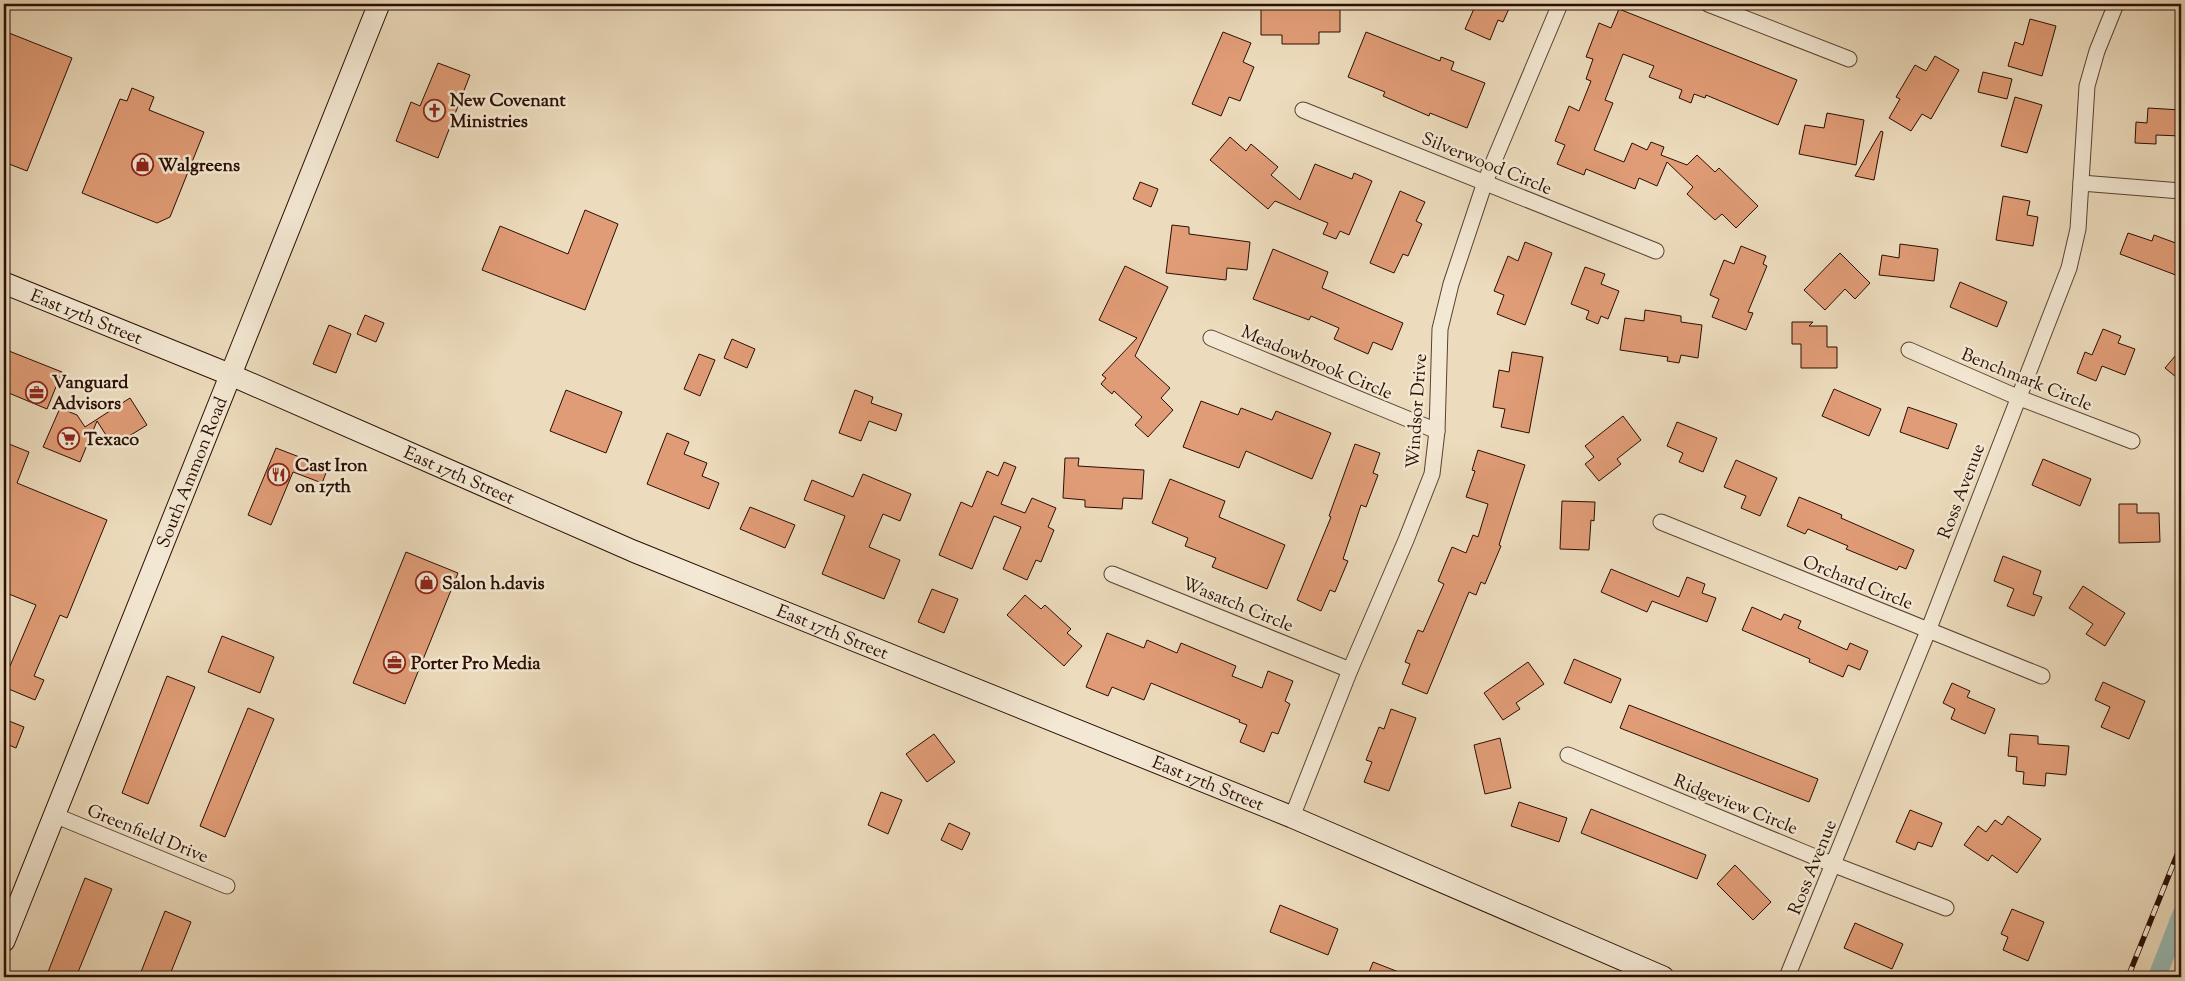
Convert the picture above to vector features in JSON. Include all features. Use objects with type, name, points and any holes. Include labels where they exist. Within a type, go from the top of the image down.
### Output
[{"type":"main road","name":"South Ammon Road","points":[[4,941],[379,4]]},
{"type":"main road","name":"East 17th Street","points":[[4,282],[231,375],[633,551],[1292,817],[1663,977]]},
{"type":"street","name":"Windsor Drive","points":[[1292,817],[1350,670],[1403,549],[1432,474],[1437,431],[1440,329],[1451,284],[1485,182],[1560,4]]},
{"type":"street","points":[[1708,4],[1849,59]]},
{"type":"street","name":"Ross Avenue","points":[[1787,977],[1928,631],[2017,397],[2069,268],[2078,228],[2087,86],[2097,51],[2116,4]]},
{"type":"street","name":"Silverwood Circle","points":[[1303,110],[1656,251]]},
{"type":"street","points":[[2081,183],[2181,191]]},
{"type":"street","name":"Meadowbrook Circle","points":[[1211,338],[1437,431]]},
{"type":"street","name":"Benchmark Circle","points":[[1909,350],[2017,397],[2132,441]]},
{"type":"street","name":"Orchard Circle","points":[[1661,522],[2042,676]]},
{"type":"street","name":"Wasatch Circle","points":[[1112,574],[1350,670]]},
{"type":"street","name":"Ridgeview Circle","points":[[1568,755],[1832,864],[1946,908]]},
{"type":"street","name":"Greenfield Drive","points":[[54,815],[227,886]]},
{"type":"building","points":[[1261,4],[1340,4],[1340,32],[1319,32],[1319,44],[1282,44],[1282,35],[1261,35]]},
{"type":"building","points":[[1476,4],[1511,4],[1503,22],[1498,20],[1490,40],[1465,29]]},
{"type":"building","points":[[1619,9],[1797,80],[1778,125],[1706,95],[1705,98],[1694,94],[1691,103],[1679,98],[1682,90],[1649,77],[1654,66],[1623,54],[1605,100],[1613,103],[1594,150],[1624,162],[1632,143],[1647,150],[1651,142],[1664,147],[1661,155],[1687,165],[1697,155],[1715,172],[1719,168],[1758,206],[1736,228],[1722,214],[1715,220],[1687,194],[1693,187],[1667,162],[1657,186],[1639,178],[1635,189],[1586,169],[1584,175],[1557,164],[1565,145],[1555,141],[1569,106],[1579,111],[1591,81],[1586,79],[1593,59],[1586,57],[1599,23],[1611,28]]},
{"type":"building","points":[[2030,19],[2056,26],[2042,76],[2008,66],[2015,42],[2023,45]]},
{"type":"building","points":[[4,31],[72,58],[27,171],[4,162]]},
{"type":"building","points":[[1223,32],[1251,43],[1243,62],[1254,67],[1240,101],[1229,97],[1221,116],[1192,104]]},
{"type":"building","points":[[1366,32],[1440,61],[1441,57],[1454,62],[1451,70],[1485,83],[1467,128],[1430,113],[1429,116],[1383,96],[1385,92],[1348,77]]},
{"type":"building","points":[[1935,56],[1959,70],[1931,119],[1922,114],[1911,131],[1889,118],[1900,99],[1896,97],[1915,65],[1926,71]]},
{"type":"building","points":[[438,63],[470,75],[438,158],[396,141],[411,102],[420,106]]},
{"type":"building","points":[[1983,72],[2012,79],[2007,99],[1978,92]]},
{"type":"building","points":[[132,88],[154,97],[149,110],[204,132],[170,217],[157,223],[82,193],[120,99],[127,101]]},
{"type":"building","points":[[2015,97],[2042,105],[2027,153],[2001,146]]},
{"type":"building","points":[[2148,108],[2181,110],[2181,136],[2156,135],[2156,144],[2135,143],[2136,122],[2147,123]]},
{"type":"building","points":[[1827,113],[1864,120],[1856,165],[1799,154],[1805,125],[1824,128]]},
{"type":"building","points":[[1881,131],[1883,132],[1874,180],[1855,176]]},
{"type":"building","points":[[1230,137],[1246,151],[1251,144],[1278,167],[1271,175],[1300,200],[1315,164],[1352,179],[1354,173],[1372,181],[1349,235],[1340,231],[1336,239],[1323,234],[1328,223],[1275,201],[1268,209],[1210,160]]},
{"type":"building","points":[[1140,182],[1158,189],[1151,207],[1133,199]]},
{"type":"building","points":[[1400,191],[1425,202],[1416,221],[1422,224],[1408,256],[1403,254],[1394,273],[1370,263]]},
{"type":"building","points":[[2003,196],[2030,201],[2027,215],[2038,217],[2033,246],[1996,240]]},
{"type":"building","points":[[585,210],[618,224],[585,310],[482,270],[500,226],[568,254]]},
{"type":"building","points":[[1172,225],[1189,227],[1189,234],[1250,242],[1247,270],[1227,268],[1226,280],[1166,273]]},
{"type":"building","points":[[2128,233],[2152,241],[2154,235],[2181,245],[2181,277],[2120,254]]},
{"type":"building","points":[[1525,242],[1552,253],[1525,325],[1497,314],[1504,295],[1494,291],[1508,256],[1518,261]]},
{"type":"building","points":[[1900,244],[1938,249],[1934,281],[1879,275],[1882,255],[1899,258]]},
{"type":"building","points":[[1741,246],[1766,256],[1763,264],[1767,266],[1748,312],[1753,313],[1746,330],[1712,317],[1719,299],[1710,295],[1724,260],[1734,264]]},
{"type":"building","points":[[1273,249],[1328,272],[1322,288],[1403,323],[1392,350],[1373,342],[1368,354],[1334,339],[1339,328],[1311,316],[1309,320],[1253,299]]},
{"type":"building","points":[[1840,253],[1870,283],[1855,299],[1845,289],[1825,310],[1804,290]]},
{"type":"building","points":[[1125,266],[1168,287],[1135,356],[1170,388],[1161,398],[1173,410],[1148,437],[1135,425],[1142,417],[1114,391],[1112,394],[1101,384],[1106,378],[1102,375],[1137,338],[1099,320]]},
{"type":"building","points":[[1585,267],[1605,274],[1601,284],[1619,291],[1608,319],[1601,316],[1598,324],[1586,319],[1589,311],[1571,304]]},
{"type":"building","points":[[1960,282],[2007,302],[1997,327],[1950,307]]},
{"type":"building","points":[[1645,310],[1681,316],[1681,322],[1702,325],[1698,358],[1681,355],[1679,363],[1667,361],[1668,357],[1620,350],[1625,318],[1644,321]]},
{"type":"building","points":[[365,315],[384,323],[376,342],[357,334]]},
{"type":"building","points":[[1792,322],[1813,322],[1809,326],[1827,326],[1827,347],[1837,347],[1837,368],[1801,368],[1801,344],[1792,344]]},
{"type":"building","points":[[329,325],[351,334],[336,373],[313,364]]},
{"type":"building","points":[[2103,329],[2121,336],[2118,343],[2135,349],[2125,375],[2102,366],[2096,381],[2077,373],[2085,352],[2092,355]]},
{"type":"building","points":[[732,339],[755,349],[747,368],[724,358]]},
{"type":"building","points":[[4,349],[62,372],[47,409],[4,391]]},
{"type":"building","points":[[2181,349],[2181,381],[2165,368]]},
{"type":"building","points":[[1512,352],[1543,357],[1529,433],[1501,427],[1505,409],[1493,407],[1499,370],[1509,372]]},
{"type":"building","points":[[699,354],[715,360],[700,396],[684,389]]},
{"type":"building","points":[[1834,389],[1881,409],[1869,436],[1822,416]]},
{"type":"building","points":[[566,390],[622,412],[606,453],[550,431]]},
{"type":"building","points":[[855,390],[873,397],[871,403],[902,414],[896,431],[869,421],[861,441],[839,433]]},
{"type":"building","points":[[130,398],[147,425],[113,446],[97,421],[80,462],[43,447],[60,408],[77,415],[85,427]]},
{"type":"building","points":[[1201,401],[1238,415],[1241,408],[1272,420],[1276,411],[1331,433],[1312,479],[1246,451],[1239,468],[1183,447]]},
{"type":"building","points":[[1908,407],[1957,424],[1948,449],[1900,432]]},
{"type":"building","points":[[1623,416],[1641,440],[1617,459],[1621,464],[1599,481],[1585,464],[1594,457],[1585,446]]},
{"type":"building","points":[[1677,422],[1717,438],[1703,472],[1679,462],[1683,453],[1667,446]]},
{"type":"building","points":[[667,433],[689,442],[684,454],[707,463],[702,476],[719,483],[709,509],[647,484]]},
{"type":"building","points":[[4,442],[29,452],[17,483],[107,520],[67,618],[60,615],[34,676],[44,680],[35,700],[4,687],[4,664],[10,666],[36,605],[4,592]]},
{"type":"building","points":[[1355,444],[1380,453],[1373,473],[1378,475],[1366,507],[1361,505],[1343,559],[1348,561],[1335,592],[1330,590],[1321,611],[1297,600],[1331,517],[1329,516]]},
{"type":"building","points":[[276,448],[328,468],[322,483],[293,472],[271,525],[248,515]]},
{"type":"building","points":[[1478,450],[1525,465],[1499,545],[1501,546],[1485,584],[1481,582],[1476,595],[1469,592],[1427,694],[1402,684],[1410,664],[1405,662],[1418,630],[1423,632],[1444,584],[1438,581],[1452,547],[1466,553],[1473,535],[1478,537],[1488,504],[1466,497],[1475,471],[1472,470]]},
{"type":"building","points":[[1065,458],[1079,458],[1078,466],[1144,470],[1142,499],[1123,498],[1122,509],[1085,507],[1085,500],[1063,498]]},
{"type":"building","points":[[2043,459],[2091,479],[2080,506],[2032,485]]},
{"type":"building","points":[[1736,460],[1777,478],[1760,516],[1741,508],[1746,496],[1724,487]]},
{"type":"building","points":[[1004,462],[1016,467],[1001,504],[1025,513],[1032,498],[1056,508],[1048,527],[1054,530],[1041,562],[1036,560],[1027,580],[1003,569],[1021,527],[994,516],[972,569],[939,555],[961,502],[972,507],[987,471],[998,476]]},
{"type":"building","points":[[863,474],[911,494],[900,521],[883,514],[869,547],[900,560],[884,599],[822,574],[845,516],[804,500],[812,480],[853,497]]},
{"type":"building","points":[[1170,479],[1225,501],[1219,517],[1285,545],[1267,589],[1212,567],[1216,558],[1185,546],[1188,538],[1152,523]]},
{"type":"building","points":[[1799,497],[1842,515],[1841,518],[1914,550],[1906,569],[1899,566],[1897,570],[1846,549],[1848,546],[1808,529],[1805,534],[1787,526]]},
{"type":"building","points":[[1562,501],[1595,502],[1594,521],[1591,520],[1589,550],[1560,549]]},
{"type":"building","points":[[2119,504],[2137,504],[2137,513],[2159,513],[2160,542],[2119,543]]},
{"type":"building","points":[[750,507],[795,525],[785,548],[740,529]]},
{"type":"building","points":[[406,552],[458,573],[405,704],[353,683]]},
{"type":"building","points":[[2003,556],[2041,571],[2033,594],[2042,597],[2034,616],[2007,606],[2014,589],[1994,581]]},
{"type":"building","points":[[1611,569],[1679,597],[1687,577],[1705,584],[1702,593],[1716,598],[1707,622],[1652,601],[1647,612],[1601,592]]},
{"type":"building","points":[[2083,586],[2125,613],[2105,646],[2086,634],[2093,624],[2069,608]]},
{"type":"building","points":[[932,589],[958,599],[944,633],[918,622]]},
{"type":"building","points":[[1025,595],[1041,609],[1045,605],[1071,629],[1067,633],[1082,646],[1064,666],[1007,615]]},
{"type":"building","points":[[1752,607],[1781,620],[1784,614],[1801,621],[1798,628],[1847,650],[1850,643],[1868,651],[1860,670],[1848,665],[1843,677],[1809,662],[1810,659],[1742,630]]},
{"type":"building","points":[[1107,633],[1144,648],[1147,640],[1177,653],[1181,643],[1236,666],[1232,676],[1262,688],[1268,671],[1293,681],[1285,701],[1290,704],[1278,734],[1272,732],[1264,752],[1240,742],[1247,725],[1239,722],[1240,720],[1151,683],[1144,700],[1112,687],[1108,696],[1086,687]]},
{"type":"building","points":[[222,636],[274,657],[260,693],[208,672]]},
{"type":"building","points":[[1574,659],[1621,679],[1611,703],[1564,683]]},
{"type":"building","points":[[1528,662],[1544,684],[1516,703],[1520,709],[1503,720],[1484,693]]},
{"type":"building","points":[[167,676],[195,687],[148,804],[122,793]]},
{"type":"building","points":[[2103,682],[2145,701],[2129,739],[2101,727],[2110,707],[2095,700]]},
{"type":"building","points":[[1952,683],[1970,691],[1967,697],[1995,709],[1985,734],[1951,719],[1955,709],[1943,703]]},
{"type":"building","points":[[1629,705],[1818,779],[1809,802],[1620,728]]},
{"type":"building","points":[[248,708],[274,719],[225,837],[200,826]]},
{"type":"building","points":[[1391,709],[1416,718],[1389,791],[1364,782],[1372,762],[1366,760],[1379,727],[1384,729]]},
{"type":"building","points":[[4,719],[24,727],[16,748],[4,743]]},
{"type":"building","points":[[934,734],[955,762],[927,782],[906,754]]},
{"type":"building","points":[[2010,734],[2038,736],[2038,744],[2069,746],[2066,775],[2046,773],[2045,786],[2023,784],[2024,772],[2016,771],[2017,757],[2008,756]]},
{"type":"building","points":[[1500,738],[1511,788],[1485,794],[1474,745]]},
{"type":"building","points":[[881,792],[902,800],[888,834],[868,825]]},
{"type":"building","points":[[1519,802],[1567,818],[1559,842],[1511,826]]},
{"type":"building","points":[[1591,809],[1706,855],[1697,879],[1581,833]]},
{"type":"building","points":[[1910,810],[1942,823],[1932,847],[1918,842],[1915,850],[1896,842]]},
{"type":"building","points":[[2008,816],[2041,839],[2017,873],[1992,855],[1988,861],[1964,845],[1978,826],[1986,832],[1995,820],[2002,825]]},
{"type":"building","points":[[949,823],[970,833],[962,850],[941,840]]},
{"type":"building","points":[[1735,865],[1771,902],[1753,920],[1717,884]]},
{"type":"building","points":[[85,878],[112,889],[76,977],[46,977]]},
{"type":"building","points":[[1280,905],[1338,929],[1328,955],[1270,932]]},
{"type":"building","points":[[2012,909],[2044,922],[2028,961],[2003,950],[2008,937],[2001,934]]},
{"type":"building","points":[[165,911],[191,922],[169,977],[139,977]]},
{"type":"building","points":[[1855,923],[1903,944],[1892,969],[1844,948]]},
{"type":"building","points":[[1373,962],[1409,976],[1409,977],[1367,977]]},
{"type":"waterway","points":[[2157,977],[2181,915]]},
{"type":"railway","points":[[2128,977],[2181,845]]},
{"type":"place","name":"New Covenant Ministries","points":[[434,110]]},
{"type":"place","name":"Walgreens","points":[[142,165]]},
{"type":"place","name":"Vanguard Advisors","points":[[36,392]]},
{"type":"place","name":"Texaco","points":[[68,439]]},
{"type":"place","name":"Cast Iron on 17th","points":[[279,475]]},
{"type":"place","name":"Salon h.davis","points":[[426,583]]},
{"type":"place","name":"Porter Pro Media","points":[[395,663]]}]
